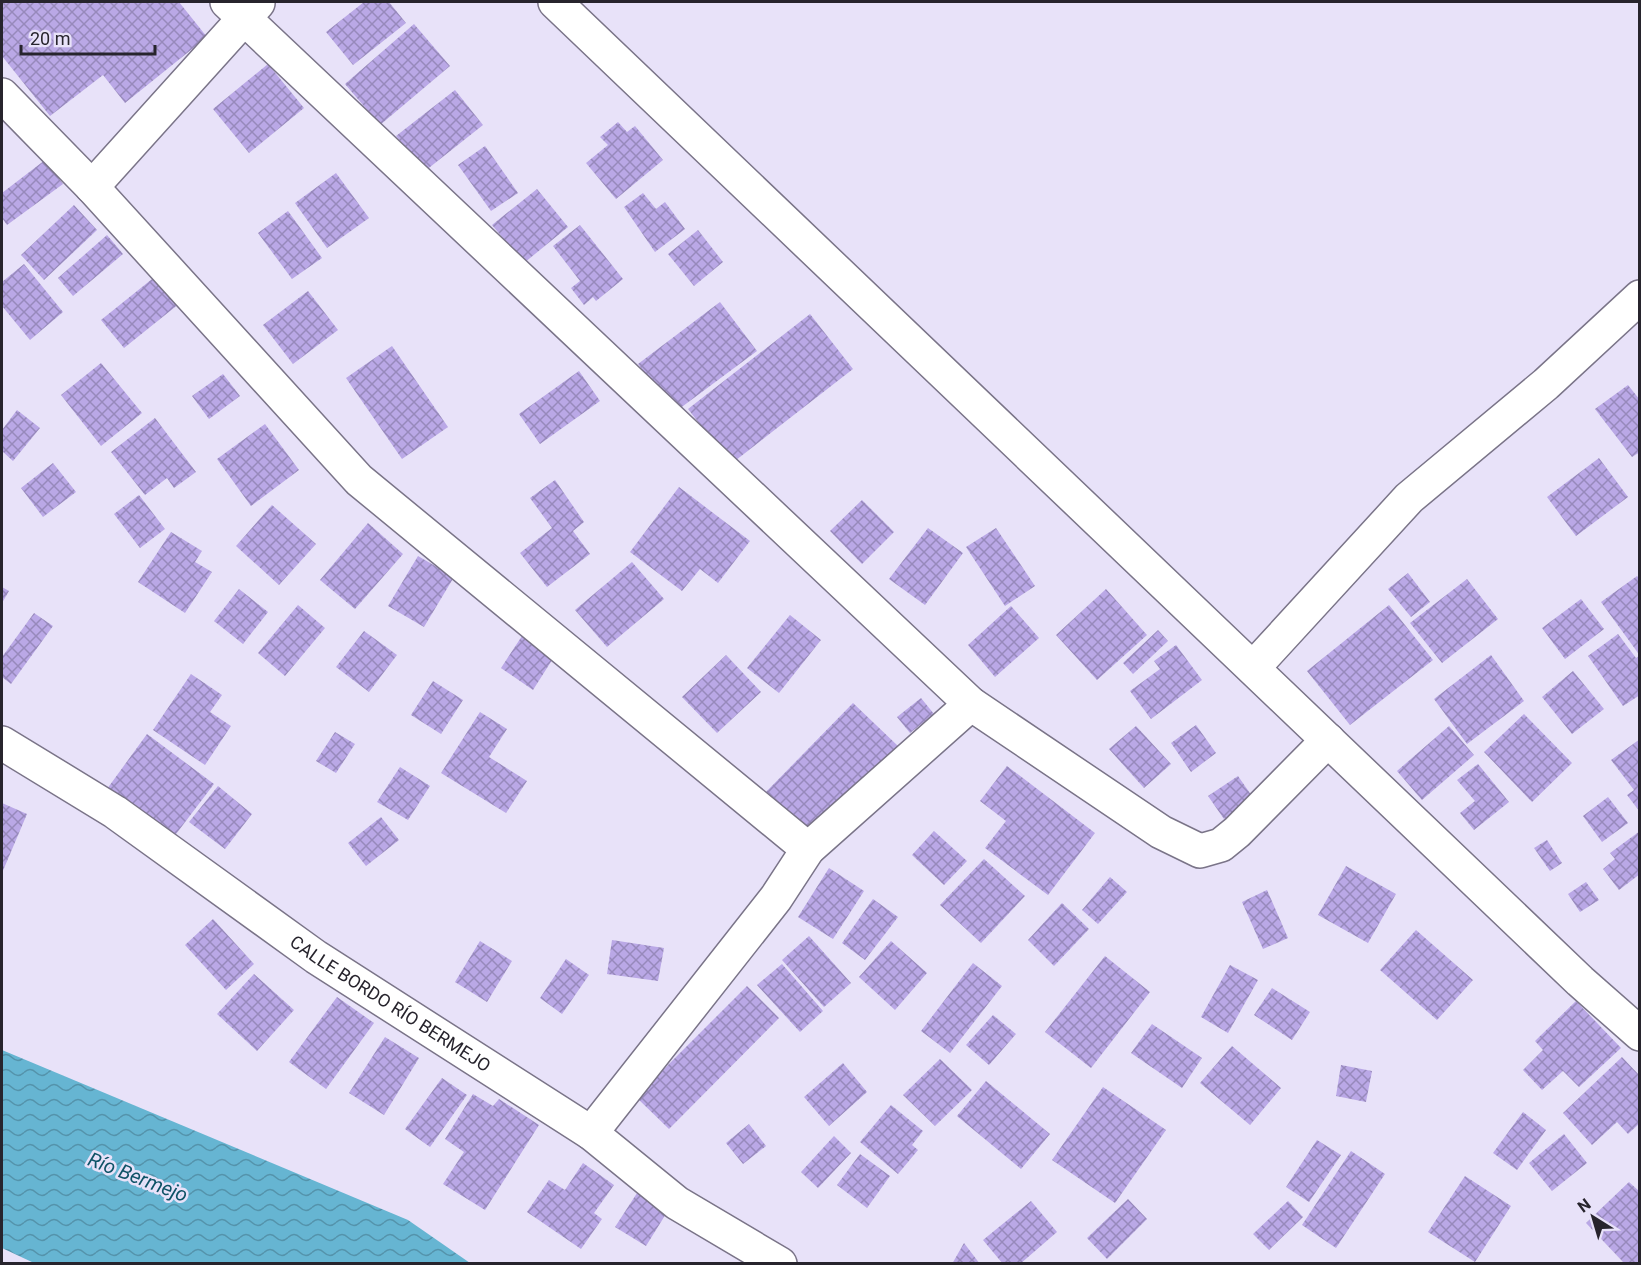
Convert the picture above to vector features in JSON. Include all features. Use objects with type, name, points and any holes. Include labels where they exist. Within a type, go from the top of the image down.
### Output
[{"type":"street","points":[[555,2],[1580,981],[1640,1034]]},
{"type":"street","points":[[92,187],[243,7],[971,704],[1161,832],[1200,851],[1221,845],[1237,832],[1328,740]]},
{"type":"street","points":[[2,95],[92,187],[359,480],[808,849]]},
{"type":"street","points":[[1253,668],[1409,498],[1546,384],[1640,297]]},
{"type":"street","points":[[591,1133],[776,898],[808,849],[971,704]]},
{"type":"street","name":"CALLE BORDO RÍO BERMEJO","points":[[2,743],[115,812],[316,957],[591,1133],[677,1203],[780,1263]]},
{"type":"water","name":"Río Bermejo","points":[[2,1050],[408,1220],[470,1263],[34,1263],[2,1248]]},
{"type":"building","points":[[3,2],[179,2],[207,37],[125,103],[103,75],[50,116],[2,56]]},
{"type":"building","points":[[364,2],[389,2],[406,23],[353,65],[326,32]]},
{"type":"building","points":[[414,24],[450,66],[380,125],[345,84]]},
{"type":"building","points":[[268,64],[304,108],[249,153],[213,109]]},
{"type":"building","points":[[455,90],[483,125],[425,171],[396,136]]},
{"type":"building","points":[[618,122],[627,132],[635,126],[663,160],[616,199],[586,163],[608,145],[600,137]]},
{"type":"building","points":[[485,146],[518,193],[491,211],[458,165]]},
{"type":"building","points":[[45,160],[63,184],[7,225],[2,218],[2,193]]},
{"type":"building","points":[[336,173],[369,218],[327,248],[295,203]]},
{"type":"building","points":[[537,189],[568,227],[524,263],[492,225]]},
{"type":"building","points":[[643,193],[656,209],[665,202],[685,229],[655,252],[624,207]]},
{"type":"building","points":[[74,205],[97,230],[44,280],[21,255]]},
{"type":"building","points":[[288,211],[322,258],[292,279],[258,233]]},
{"type":"building","points":[[580,225],[623,279],[596,301],[593,297],[584,305],[571,288],[580,281],[553,246]]},
{"type":"building","points":[[698,230],[723,262],[694,286],[668,254]]},
{"type":"building","points":[[107,235],[123,254],[73,296],[58,278]]},
{"type":"building","points":[[24,264],[63,312],[30,340],[2,306],[2,282]]},
{"type":"building","points":[[157,275],[180,303],[124,348],[101,320]]},
{"type":"building","points":[[308,291],[338,330],[293,364],[263,325]]},
{"type":"building","points":[[720,302],[757,351],[675,412],[638,364]]},
{"type":"building","points":[[810,314],[853,369],[731,464],[688,409]]},
{"type":"building","points":[[392,346],[448,427],[402,459],[346,378]]},
{"type":"building","points":[[101,363],[142,413],[101,446],[61,395]]},
{"type":"building","points":[[579,371],[600,401],[540,444],[519,414]]},
{"type":"building","points":[[223,374],[240,396],[209,419],[192,396]]},
{"type":"building","points":[[1628,385],[1640,400],[1640,452],[1632,457],[1595,409]]},
{"type":"building","points":[[17,410],[40,428],[13,461],[2,451],[2,430]]},
{"type":"building","points":[[155,418],[196,472],[174,488],[167,478],[145,495],[111,452]]},
{"type":"building","points":[[265,424],[299,470],[251,506],[217,459]]},
{"type":"building","points":[[1599,458],[1628,497],[1576,536],[1547,497]]},
{"type":"building","points":[[53,463],[76,492],[43,517],[21,488]]},
{"type":"building","points":[[555,480],[584,522],[573,531],[590,554],[547,587],[520,553],[552,528],[530,498]]},
{"type":"building","points":[[679,487],[750,541],[718,583],[700,569],[682,591],[630,552]]},
{"type":"building","points":[[139,495],[165,529],[140,548],[114,514]]},
{"type":"building","points":[[862,500],[894,532],[862,564],[830,531]]},
{"type":"building","points":[[272,505],[316,544],[279,585],[236,546]]},
{"type":"building","points":[[368,523],[403,554],[355,609],[320,580]]},
{"type":"building","points":[[928,528],[963,553],[925,605],[889,579]]},
{"type":"building","points":[[996,528],[1035,586],[1005,606],[966,547]]},
{"type":"building","points":[[171,532],[202,551],[195,562],[212,572],[185,613],[138,582]]},
{"type":"building","points":[[418,556],[454,577],[424,627],[388,606]]},
{"type":"building","points":[[632,562],[664,599],[607,647],[575,610]]},
{"type":"building","points":[[1408,573],[1430,602],[1411,617],[1388,589]]},
{"type":"building","points":[[1637,576],[1640,579],[1640,652],[1638,653],[1601,602]]},
{"type":"building","points":[[1467,579],[1498,619],[1442,663],[1410,623]]},
{"type":"building","points":[[2,587],[9,591],[2,603]]},
{"type":"building","points":[[239,589],[268,612],[243,644],[214,621]]},
{"type":"building","points":[[1106,589],[1147,635],[1097,680],[1056,635]]},
{"type":"building","points":[[1581,599],[1604,629],[1565,659],[1542,628]]},
{"type":"building","points":[[298,605],[325,628],[285,676],[258,653]]},
{"type":"building","points":[[1389,605],[1433,660],[1350,725],[1307,671]]},
{"type":"building","points":[[1011,606],[1039,638],[995,677],[968,645]]},
{"type":"building","points":[[34,613],[53,626],[11,684],[2,677],[2,657]]},
{"type":"building","points":[[790,615],[821,640],[779,693],[747,668]]},
{"type":"building","points":[[1158,630],[1168,641],[1133,674],[1123,663]]},
{"type":"building","points":[[364,631],[397,655],[369,692],[336,667]]},
{"type":"building","points":[[1618,634],[1636,658],[1640,655],[1640,695],[1623,706],[1588,656]]},
{"type":"building","points":[[522,636],[554,657],[533,690],[501,668]]},
{"type":"building","points":[[1176,645],[1202,680],[1151,719],[1130,691],[1160,669],[1154,661]]},
{"type":"building","points":[[726,655],[761,692],[717,733],[682,697]]},
{"type":"building","points":[[1491,655],[1524,701],[1467,744],[1434,699]]},
{"type":"building","points":[[1573,671],[1604,709],[1572,734],[1542,697]]},
{"type":"building","points":[[191,674],[222,695],[210,712],[231,726],[205,765],[153,730]]},
{"type":"building","points":[[433,681],[463,700],[441,734],[411,715]]},
{"type":"building","points":[[921,698],[934,714],[910,733],[897,717]]},
{"type":"building","points":[[853,703],[898,746],[809,837],[764,794]]},
{"type":"building","points":[[480,712],[507,729],[489,757],[527,781],[506,813],[441,773]]},
{"type":"building","points":[[1524,714],[1572,763],[1532,802],[1484,752]]},
{"type":"building","points":[[1196,725],[1216,753],[1191,772],[1171,743]]},
{"type":"building","points":[[1136,726],[1171,764],[1144,788],[1109,749]]},
{"type":"building","points":[[1449,726],[1474,755],[1422,800],[1397,771]]},
{"type":"building","points":[[335,732],[355,744],[336,773],[316,761]]},
{"type":"building","points":[[147,734],[214,784],[173,838],[107,789]]},
{"type":"building","points":[[1640,739],[1640,812],[1627,795],[1634,790],[1611,760]]},
{"type":"building","points":[[1478,764],[1509,802],[1474,830],[1460,813],[1475,801],[1457,780]]},
{"type":"building","points":[[1007,766],[1095,833],[1048,895],[985,848],[1006,821],[980,801]]},
{"type":"building","points":[[400,767],[430,786],[408,820],[377,802]]},
{"type":"building","points":[[1238,776],[1254,799],[1224,819],[1208,796]]},
{"type":"building","points":[[218,786],[252,814],[225,849],[189,822]]},
{"type":"building","points":[[1608,797],[1628,823],[1602,842],[1583,816]]},
{"type":"building","points":[[2,803],[27,814],[2,873]]},
{"type":"building","points":[[381,817],[399,840],[366,866],[348,843]]},
{"type":"building","points":[[934,831],[967,861],[944,885],[912,855]]},
{"type":"building","points":[[1640,831],[1640,874],[1619,890],[1603,869],[1615,859],[1610,853]]},
{"type":"building","points":[[1547,840],[1562,863],[1550,871],[1534,848]]},
{"type":"building","points":[[984,859],[1025,896],[981,943],[940,905]]},
{"type":"building","points":[[1346,866],[1396,894],[1368,943],[1318,915]]},
{"type":"building","points":[[829,868],[864,891],[833,939],[798,917]]},
{"type":"building","points":[[1110,877],[1127,892],[1098,924],[1082,910]]},
{"type":"building","points":[[1586,882],[1599,900],[1580,912],[1568,894]]},
{"type":"building","points":[[1267,890],[1288,938],[1263,949],[1242,902]]},
{"type":"building","points":[[873,899],[898,917],[865,960],[842,943]]},
{"type":"building","points":[[1062,903],[1089,929],[1054,966],[1028,940]]},
{"type":"building","points":[[213,919],[254,964],[226,990],[185,945]]},
{"type":"building","points":[[1416,930],[1473,980],[1437,1020],[1380,970]]},
{"type":"building","points":[[809,936],[851,983],[824,1007],[782,960]]},
{"type":"building","points":[[612,940],[664,948],[658,981],[607,974]]},
{"type":"building","points":[[480,941],[512,961],[487,1002],[455,982]]},
{"type":"building","points":[[891,941],[927,973],[895,1010],[859,977]]},
{"type":"building","points":[[1105,956],[1150,992],[1091,1068],[1045,1032]]},
{"type":"building","points":[[566,959],[589,975],[562,1014],[540,998]]},
{"type":"building","points":[[973,963],[1002,986],[950,1053],[921,1031]]},
{"type":"building","points":[[782,964],[823,1011],[800,1032],[757,985]]},
{"type":"building","points":[[1230,965],[1258,980],[1228,1033],[1201,1017]]},
{"type":"building","points":[[254,974],[294,1010],[257,1051],[217,1014]]},
{"type":"building","points":[[747,986],[779,1018],[669,1129],[636,1097]]},
{"type":"building","points":[[1272,988],[1310,1012],[1292,1040],[1254,1015]]},
{"type":"building","points":[[337,997],[374,1023],[326,1089],[289,1062]]},
{"type":"building","points":[[1576,1001],[1621,1048],[1579,1087],[1563,1071],[1542,1090],[1523,1070],[1543,1050],[1535,1041]]},
{"type":"building","points":[[993,1015],[1016,1034],[989,1065],[966,1045]]},
{"type":"building","points":[[1152,1024],[1202,1058],[1182,1088],[1131,1053]]},
{"type":"building","points":[[385,1037],[419,1058],[384,1115],[349,1093]]},
{"type":"building","points":[[1232,1046],[1281,1088],[1250,1125],[1200,1083]]},
{"type":"building","points":[[1622,1057],[1640,1076],[1640,1123],[1628,1134],[1617,1122],[1592,1145],[1563,1113]]},
{"type":"building","points":[[940,1059],[972,1090],[935,1126],[903,1095]]},
{"type":"building","points":[[843,1063],[867,1092],[829,1126],[804,1097]]},
{"type":"building","points":[[1341,1065],[1372,1071],[1366,1102],[1336,1096]]},
{"type":"building","points":[[442,1078],[467,1095],[430,1147],[405,1129]]},
{"type":"building","points":[[986,1081],[1050,1134],[1021,1169],[957,1116]]},
{"type":"building","points":[[1103,1087],[1166,1130],[1115,1203],[1052,1160]]},
{"type":"building","points":[[473,1094],[493,1106],[499,1099],[539,1125],[485,1210],[443,1184],[464,1152],[445,1139]]},
{"type":"building","points":[[891,1105],[923,1131],[912,1145],[918,1150],[898,1174],[860,1142]]},
{"type":"building","points":[[1523,1112],[1546,1130],[1517,1170],[1493,1153]]},
{"type":"building","points":[[749,1124],[766,1146],[743,1164],[726,1143]]},
{"type":"building","points":[[1564,1134],[1587,1163],[1552,1191],[1529,1163]]},
{"type":"building","points":[[834,1136],[851,1153],[818,1188],[801,1172]]},
{"type":"building","points":[[1317,1140],[1341,1155],[1309,1202],[1286,1187]]},
{"type":"building","points":[[1351,1151],[1385,1174],[1336,1248],[1302,1225]]},
{"type":"building","points":[[860,1154],[890,1176],[867,1208],[837,1185]]},
{"type":"building","points":[[583,1163],[614,1185],[594,1213],[602,1219],[581,1249],[527,1212],[549,1180],[565,1190]]},
{"type":"building","points":[[1465,1176],[1511,1206],[1475,1262],[1428,1232]]},
{"type":"building","points":[[1629,1182],[1640,1192],[1640,1260],[1635,1264],[1625,1264],[1586,1223]]},
{"type":"building","points":[[639,1190],[669,1209],[646,1246],[615,1227]]},
{"type":"building","points":[[1128,1199],[1147,1219],[1107,1259],[1087,1238]]},
{"type":"building","points":[[1031,1201],[1057,1232],[1020,1264],[1003,1264],[983,1240]]},
{"type":"building","points":[[1288,1201],[1303,1217],[1269,1250],[1253,1234]]},
{"type":"building","points":[[964,1243],[980,1264],[952,1264]]}]
